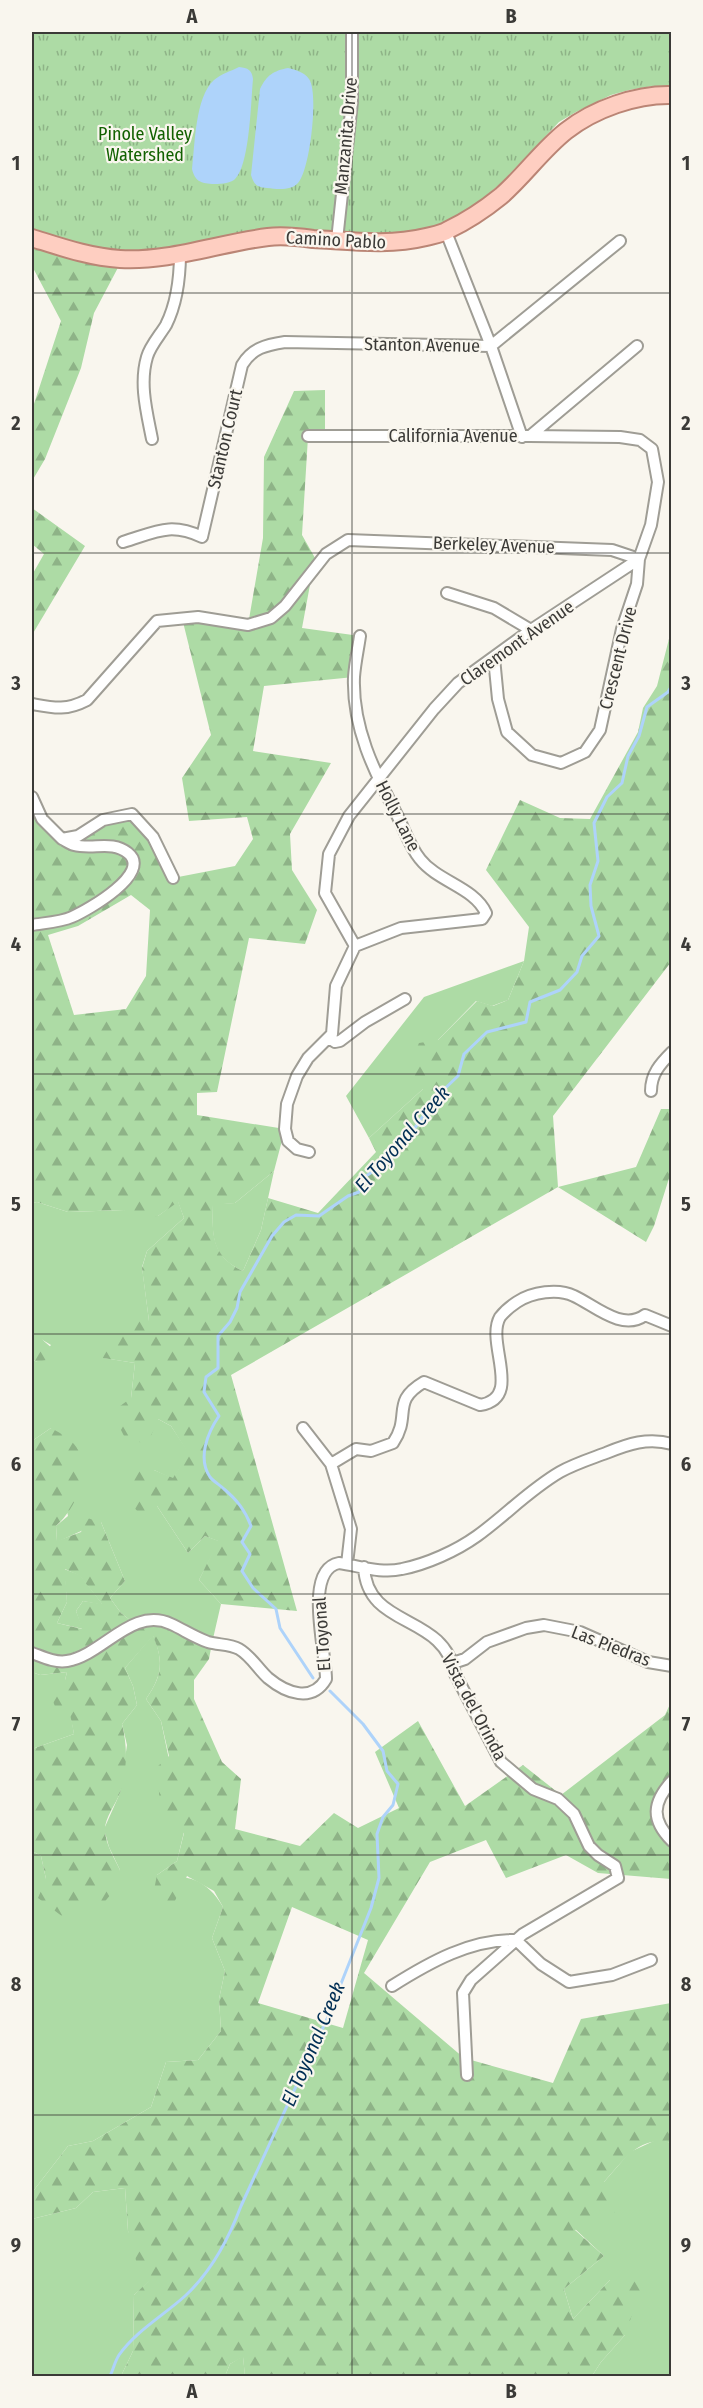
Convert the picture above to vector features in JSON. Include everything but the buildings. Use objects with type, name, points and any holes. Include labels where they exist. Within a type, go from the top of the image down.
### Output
[{"type":"main road","name":"Camino Pablo","points":[[32,238],[97,257],[150,258],[270,237],[398,243],[446,232],[485,208],[502,195],[566,131],[619,104],[655,95],[672,95]]},
{"type":"street","name":"Manzanita Drive","points":[[337,240],[352,102],[352,32]]},
{"type":"street","points":[[446,232],[526,436],[621,436],[640,440],[652,449],[658,482],[651,525],[639,559]]},
{"type":"street","name":"Stanton Avenue","points":[[260,347],[285,342],[491,346],[620,242]]},
{"type":"street","points":[[152,439],[145,407],[144,384],[147,356],[167,322],[175,300],[180,275],[180,253]]},
{"type":"street","name":"California Avenue","points":[[308,436],[526,436],[637,346]]},
{"type":"street","name":"Stanton Court","points":[[123,542],[168,528],[187,530],[202,537],[242,365],[248,355],[260,347]]},
{"type":"street","name":"Berkeley Avenue","points":[[32,704],[73,708],[87,700],[157,621],[198,617],[248,625],[271,618],[285,606],[327,554],[348,540],[612,550],[639,559]]},
{"type":"street","name":"Claremont Avenue","points":[[355,946],[325,893],[329,854],[349,816],[377,778],[458,683],[531,630],[639,559]]},
{"type":"street","name":"Crescent Drive","points":[[494,658],[498,699],[507,732],[532,755],[561,763],[585,752],[600,730],[622,629],[637,584],[639,559]]},
{"type":"street","points":[[447,593],[494,608],[531,630]]},
{"type":"street","name":"Holly Lane","points":[[355,946],[401,928],[482,919],[486,913],[482,903],[437,875],[420,859],[377,778],[355,711],[354,677],[360,636]]},
{"type":"street","points":[[32,797],[42,819],[62,839],[75,845],[118,846],[131,855],[134,865],[132,874],[108,897],[71,918],[32,925]]},
{"type":"street","points":[[62,839],[78,836],[103,820],[132,814],[153,837],[173,878]]},
{"type":"street","points":[[309,1152],[297,1149],[288,1141],[285,1128],[287,1104],[297,1076],[308,1058],[332,1034],[336,986],[355,946]]},
{"type":"street","points":[[329,1038],[332,1041],[340,1041],[365,1022],[405,999]]},
{"type":"street","points":[[651,1091],[651,1082],[657,1067],[672,1052]]},
{"type":"street","points":[[331,1464],[356,1449],[371,1451],[393,1443],[402,1427],[405,1396],[410,1390],[424,1382],[480,1405],[495,1398],[500,1390],[503,1376],[498,1355],[497,1325],[504,1313],[523,1299],[544,1293],[564,1293],[575,1296],[595,1310],[614,1318],[634,1319],[645,1315],[672,1326]]},
{"type":"street","points":[[303,1428],[331,1464],[351,1529],[347,1564],[390,1571],[415,1566],[476,1537],[536,1489],[560,1472],[578,1463],[645,1440],[672,1444]]},
{"type":"street","name":"El Toyonal","points":[[32,1653],[54,1660],[67,1661],[82,1655],[135,1624],[158,1620],[199,1639],[238,1648],[267,1677],[284,1687],[296,1692],[315,1692],[326,1679],[319,1603],[321,1578],[332,1564],[347,1564]]},
{"type":"street","name":"Vista del Orinda","points":[[364,1568],[365,1583],[376,1602],[429,1633],[441,1645],[453,1663],[455,1674],[501,1762],[533,1789],[558,1799],[574,1814],[589,1846],[615,1866],[618,1878],[523,1934],[479,1972],[463,1993],[467,2076]]},
{"type":"street","name":"Las Piedras","points":[[453,1663],[465,1659],[488,1642],[526,1628],[544,1625],[579,1632],[648,1662],[672,1666]]},
{"type":"street","points":[[672,1781],[659,1799],[656,1816],[672,1841]]},
{"type":"street","points":[[392,1986],[428,1964],[469,1947],[496,1940],[516,1940],[541,1964],[569,1982],[612,1975],[651,1960]]},
{"type":"green space","points":[[32,32],[122,260],[94,313],[81,368],[45,459],[32,481],[32,410],[61,321],[32,266]]},
{"type":"green space","name":"Pinole Valley Watershed","points":[[32,32],[671,32],[671,86],[653,86],[611,95],[559,122],[501,183],[480,201],[442,225],[394,236],[294,237],[150,258],[32,238]]},
{"type":"green space","points":[[325,390],[325,436],[308,437],[302,535],[319,565],[312,574],[302,628],[360,636],[354,677],[264,686],[253,751],[331,763],[290,834],[292,870],[317,910],[305,944],[249,938],[217,1092],[197,1093],[197,1115],[285,1129],[274,1171],[235,1203],[213,1205],[216,1244],[225,1259],[233,1265],[243,1271],[261,1230],[268,1198],[318,1213],[376,1152],[369,1138],[423,1089],[405,1075],[419,1043],[438,1040],[477,1001],[493,1006],[508,1000],[524,961],[529,927],[486,870],[520,800],[560,818],[590,819],[638,732],[643,708],[657,686],[671,631],[671,962],[553,1116],[558,1187],[231,1375],[297,1611],[221,1604],[199,1580],[218,1541],[205,1536],[188,1553],[157,1506],[141,1516],[130,1502],[126,1472],[154,1470],[173,1478],[188,1453],[171,1426],[158,1419],[147,1445],[124,1436],[112,1412],[131,1398],[135,1363],[103,1358],[105,1337],[138,1321],[149,1321],[142,1268],[147,1251],[184,1218],[178,1202],[158,1216],[137,1223],[124,1210],[68,1212],[37,1202],[32,1203],[32,797],[62,839],[132,814],[173,878],[235,866],[253,839],[247,817],[189,821],[182,778],[211,735],[182,618],[248,625],[263,538],[264,457],[294,391]],"holes":[[[131,895],[150,910],[146,976],[126,1009],[74,1015],[48,935],[78,926]]]},
{"type":"green space","points":[[32,508],[85,546],[32,635],[32,575],[44,554],[32,544]]},
{"type":"green space","points":[[524,961],[508,1000],[492,1006],[476,1001],[438,1040],[423,1089],[369,1138],[346,1096],[424,997]]},
{"type":"green space","points":[[661,1109],[671,1109],[671,1172],[654,1226],[646,1242],[558,1187],[636,1167]]},
{"type":"green space","points":[[274,1171],[261,1230],[243,1271],[232,1265],[219,1252],[214,1235],[213,1204],[235,1203]]},
{"type":"green space","points":[[178,1201],[184,1218],[147,1251],[142,1267],[149,1321],[104,1358],[135,1363],[131,1398],[171,1426],[189,1453],[173,1479],[154,1470],[157,1506],[188,1553],[205,1536],[219,1541],[199,1580],[221,1604],[212,1643],[144,1621],[135,1624],[121,1613],[110,1598],[125,1581],[101,1522],[57,1542],[56,1526],[68,1516],[51,1428],[32,1441],[32,1359],[37,1362],[51,1345],[36,1336],[32,1324],[32,1203],[37,1202],[68,1212],[124,1210],[158,1216]]},
{"type":"green space","points":[[32,1324],[41,1338],[61,1357],[37,1362],[32,1359]]},
{"type":"green space","points":[[51,1428],[69,1439],[78,1451],[82,1461],[81,1485],[71,1508],[56,1526],[57,1541],[81,1532],[87,1518],[101,1522],[125,1581],[110,1598],[121,1613],[135,1624],[170,1612],[190,1623],[212,1643],[209,1659],[194,1680],[194,1699],[222,1762],[241,1779],[235,1829],[300,1846],[334,1813],[358,1828],[399,1808],[375,1752],[418,1721],[465,1806],[523,1765],[561,1795],[665,1715],[671,1702],[671,1781],[656,1807],[671,1841],[671,1879],[598,1873],[566,1855],[506,1878],[486,1840],[430,1862],[364,1973],[464,2058],[553,2083],[581,2019],[671,2003],[671,2143],[650,2142],[625,2158],[604,2182],[615,2212],[575,2230],[604,2256],[564,2289],[573,2319],[610,2280],[644,2280],[625,2335],[592,2376],[245,2376],[243,2357],[230,2364],[225,2376],[121,2376],[133,2351],[134,2295],[152,2278],[137,2264],[128,2231],[125,2188],[93,2192],[76,2208],[32,2219],[34,2190],[68,2146],[93,2141],[151,2107],[166,2062],[198,2060],[221,2031],[219,1999],[225,1971],[212,1938],[223,1907],[214,1891],[187,1876],[171,1909],[153,1895],[157,1875],[177,1861],[184,1833],[161,1818],[157,1767],[169,1756],[161,1721],[146,1699],[160,1669],[159,1654],[153,1636],[125,1668],[133,1686],[137,1705],[122,1724],[126,1750],[124,1776],[120,1793],[105,1826],[107,1841],[120,1870],[116,1888],[102,1905],[81,1903],[81,1915],[67,1920],[38,1898],[46,1879],[41,1856],[32,1851],[32,1749],[74,1734],[70,1714],[56,1709],[49,1691],[65,1680],[67,1672],[40,1675],[32,1672],[32,1441]],"holes":[[[65,1569],[80,1576],[102,1604],[83,1601],[76,1611],[82,1629],[57,1623],[67,1602]],[[292,1907],[368,1940],[343,2028],[258,2003]]]},
{"type":"green space","points":[[64,1569],[80,1575],[103,1605],[83,1601],[76,1611],[83,1629],[57,1623],[67,1602]]},
{"type":"green space","points":[[153,1635],[159,1653],[160,1668],[146,1699],[161,1721],[184,1832],[177,1861],[157,1875],[196,1880],[217,1897],[223,1907],[212,1938],[225,1971],[219,1999],[221,2031],[198,2060],[166,2062],[151,2107],[93,2141],[68,2146],[34,2190],[32,2200],[32,1851],[41,1856],[46,1879],[81,1903],[120,1870],[109,1847],[104,1829],[120,1793],[127,1745],[122,1724],[137,1705],[133,1686],[125,1668]]},
{"type":"green space","points":[[32,1672],[40,1675],[67,1672],[65,1680],[74,1734],[32,1749]]},
{"type":"green space","points":[[658,2139],[671,2143],[671,2376],[592,2376],[625,2335],[610,2280],[573,2319],[564,2289],[604,2256],[575,2229],[604,2182],[630,2152]]},
{"type":"green space","points":[[125,2188],[128,2231],[153,2278],[134,2295],[133,2351],[121,2376],[32,2376],[32,2219],[76,2208],[93,2192]]},
{"type":"green space","points":[[243,2356],[245,2376],[225,2376],[230,2364]]},
{"type":"water","points":[[239,67],[249,70],[253,79],[249,132],[243,162],[239,173],[232,181],[218,184],[201,182],[196,179],[192,169],[199,109],[214,80]]},
{"type":"water","points":[[288,68],[305,75],[312,87],[312,131],[306,164],[295,186],[284,189],[261,187],[256,185],[251,175],[260,89],[271,74]]},
{"type":"waterway","name":"El Toyonal Creek","points":[[313,1678],[280,1628],[276,1609],[253,1588],[242,1571],[250,1554],[242,1542],[251,1526],[246,1515],[233,1497],[211,1478],[206,1470],[204,1462],[206,1445],[219,1416],[204,1392],[206,1377],[218,1368],[218,1336],[230,1322],[237,1308],[240,1292],[272,1236],[284,1222],[296,1215],[319,1216],[348,1196],[359,1192],[366,1176],[389,1161],[435,1098],[458,1076],[464,1054],[487,1032],[526,1022],[530,1002],[560,990],[577,972],[582,956],[599,936],[591,906],[590,885],[598,861],[594,823],[607,797],[622,783],[628,756],[639,736],[647,707],[668,692],[672,685]]},
{"type":"waterway","name":"El Toyonal Creek","points":[[110,2376],[118,2357],[126,2346],[194,2287],[225,2242],[327,2019],[371,1908],[379,1878],[377,1834],[383,1817],[393,1805],[398,1784],[387,1771],[383,1751],[363,1724],[330,1691]]}]
